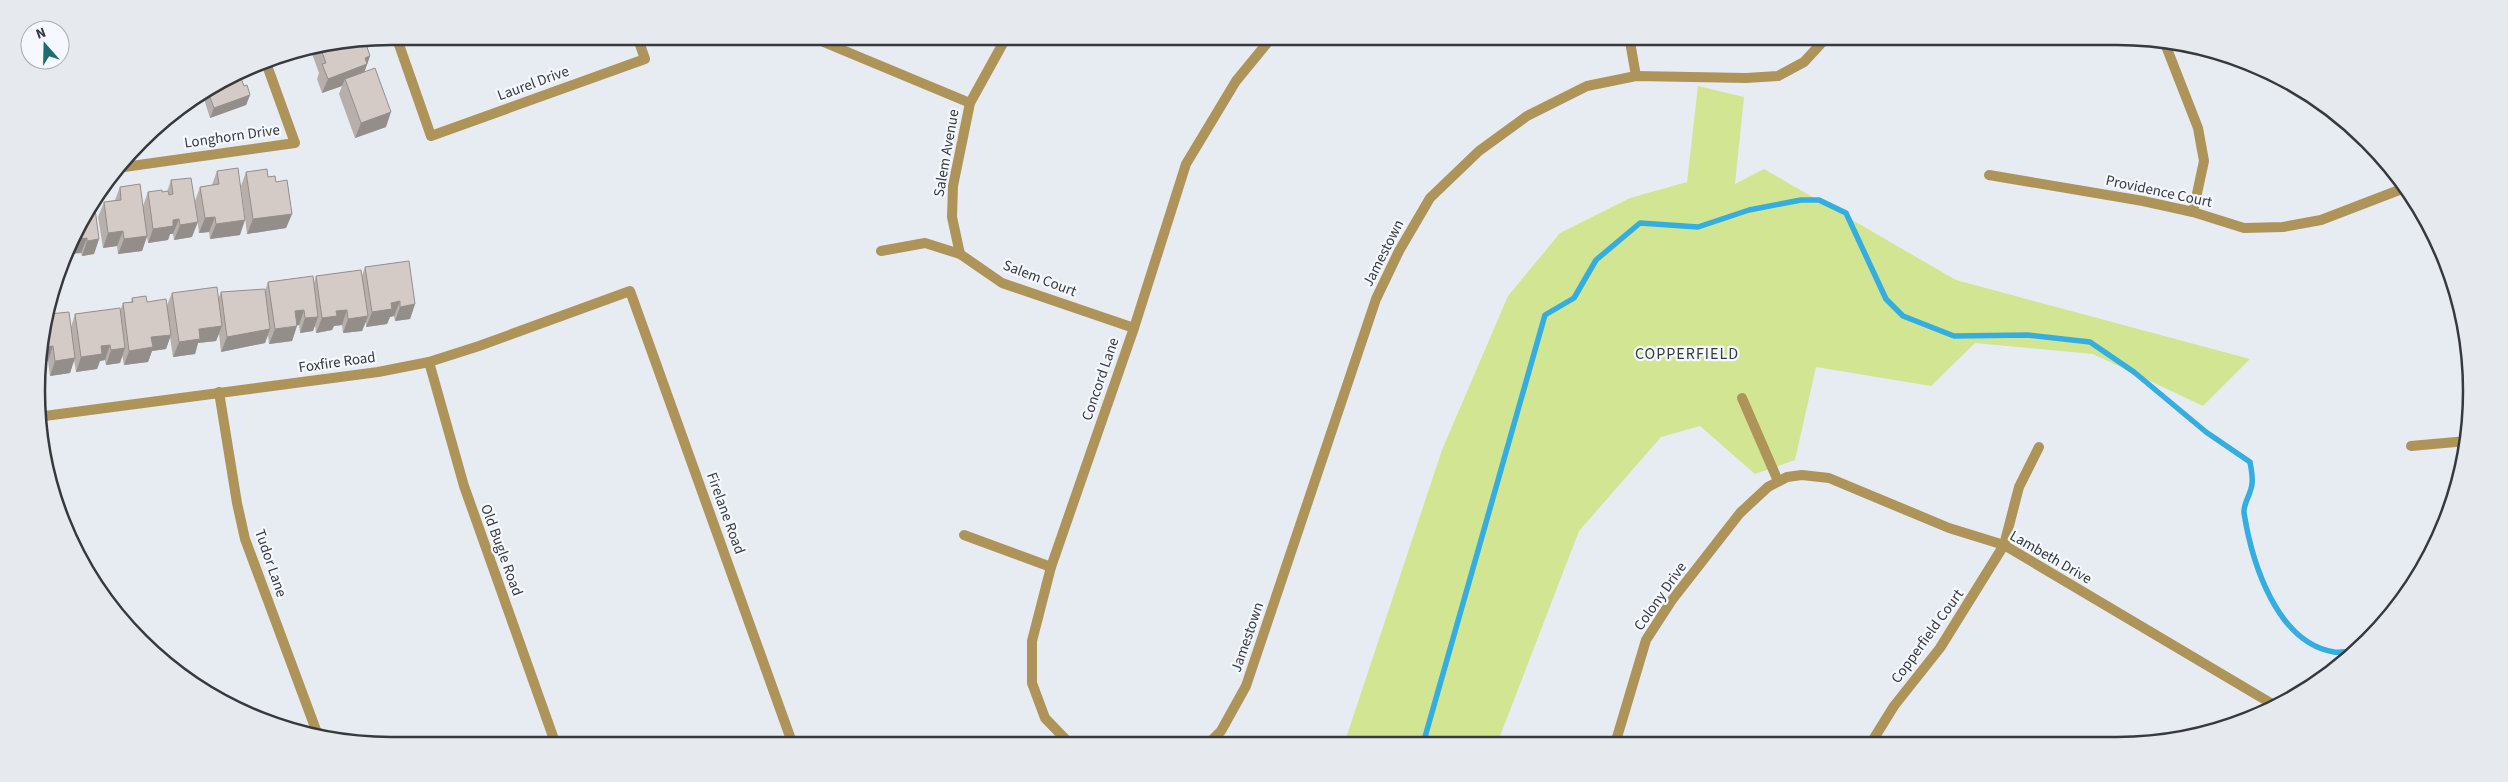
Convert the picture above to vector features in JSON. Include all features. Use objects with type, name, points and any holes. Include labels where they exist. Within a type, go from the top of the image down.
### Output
[{"type":"street","name":"Laurel Drive","points":[[399,45],[431,136],[645,59],[640,45]]},
{"type":"street","points":[[831,45],[970,103]]},
{"type":"street","name":"Salem Avenue","points":[[960,254],[952,218],[953,194],[970,103],[1002,45]]},
{"type":"street","name":"Concord Lane","points":[[1063,737],[1045,718],[1032,682],[1032,641],[1050,567],[1134,328],[1186,164],[1236,81],[1266,45]]},
{"type":"street","points":[[1631,45],[1636,76]]},
{"type":"street","name":"Jamestown","points":[[1215,737],[1221,731],[1246,686],[1376,299],[1399,251],[1430,198],[1479,151],[1527,116],[1587,86],[1636,76],[1746,78],[1778,76],[1804,62],[1820,45]]},
{"type":"street","points":[[2167,49],[2195,119],[2204,161],[2193,212]]},
{"type":"street","name":"Longhorn Drive","points":[[128,166],[295,143],[268,68]]},
{"type":"street","name":"Providence Court","points":[[1989,175],[2193,212],[2244,228],[2283,227],[2321,220],[2399,191]]},
{"type":"street","name":"Salem Court","points":[[881,251],[925,243],[960,254],[1002,283],[1134,328]]},
{"type":"street","name":"Foxfire Road","points":[[46,416],[378,372],[429,362],[630,291]]},
{"type":"street","name":"Firelane Road","points":[[630,291],[790,737]]},
{"type":"street","name":"Old Bugle Road","points":[[429,362],[464,486],[553,737]]},
{"type":"street","name":"Tudor Lane","points":[[219,392],[237,503],[246,539],[314,728]]},
{"type":"street","points":[[1742,398],[1778,482]]},
{"type":"street","points":[[2411,446],[2459,442]]},
{"type":"street","name":"Copperfield Court","points":[[1875,737],[1894,706],[1940,648],[2004,545],[2019,487],[2040,447]]},
{"type":"street","name":"Lambeth Drive","points":[[1768,487],[1786,477],[1802,475],[1829,478],[1949,528],[2004,545],[2268,702]]},
{"type":"street","name":"Colony Drive","points":[[1617,737],[1646,640],[1672,600],[1740,513],[1768,487]]},
{"type":"street","points":[[964,535],[1050,567]]},
{"type":"green space","points":[[1698,86],[1744,97],[1735,184],[1764,169],[1956,280],[2250,359],[2203,406],[2093,354],[1975,343],[1931,386],[1816,367],[1795,460],[1755,474],[1700,426],[1661,437],[1579,531],[1500,737],[1346,737],[1442,450],[1508,296],[1560,233],[1630,198],[1687,182]]},
{"type":"building","points":[[367,46],[370,56],[365,58],[367,64],[328,79],[322,64],[326,63],[322,52],[346,48]]},
{"type":"building","points":[[375,68],[391,112],[361,123],[345,79]]},
{"type":"building","points":[[241,79],[244,86],[247,85],[250,95],[214,108],[210,96]]},
{"type":"building","points":[[238,168],[245,220],[216,224],[215,217],[205,218],[200,187],[219,184],[217,171]]},
{"type":"building","points":[[267,169],[268,177],[275,176],[276,182],[287,180],[292,214],[253,219],[246,172]]},
{"type":"building","points":[[191,178],[198,222],[180,225],[179,219],[173,220],[173,226],[153,229],[148,192],[162,190],[162,192],[168,191],[169,195],[173,194],[171,180]]},
{"type":"building","points":[[140,184],[147,236],[124,239],[123,231],[108,233],[104,202],[121,200],[120,187]]},
{"type":"building","points":[[95,211],[99,239],[87,241],[87,238],[81,239]]},
{"type":"building","points":[[409,261],[415,304],[400,307],[400,301],[391,303],[392,309],[372,312],[365,267]]},
{"type":"building","points":[[361,270],[368,316],[348,319],[347,310],[336,311],[337,316],[322,318],[316,276]]},
{"type":"building","points":[[313,276],[318,317],[305,318],[304,310],[295,311],[297,326],[275,329],[268,282]]},
{"type":"building","points":[[217,287],[222,326],[199,329],[200,339],[179,342],[172,293]]},
{"type":"building","points":[[265,289],[270,329],[227,337],[221,292]]},
{"type":"building","points":[[146,296],[147,302],[166,299],[171,335],[151,337],[153,347],[129,351],[123,303],[133,302],[132,298]]},
{"type":"building","points":[[120,308],[125,348],[111,350],[110,345],[101,346],[102,354],[81,357],[75,314]]},
{"type":"building","points":[[69,312],[75,358],[55,361],[53,346],[48,347],[54,313]]},
{"type":"waterway","points":[[1425,737],[1545,315],[1574,298],[1596,260],[1640,223],[1698,227],[1749,210],[1801,200],[1819,200],[1846,213],[1886,299],[1903,316],[1954,336],[2028,335],[2090,342],[2134,372],[2206,432],[2250,462],[2252,484],[2244,513],[2253,555],[2271,598],[2297,634],[2314,645],[2334,652],[2344,652]]},
{"type":"district","name":"COPPERFIELD","points":[[1687,353]]}]
